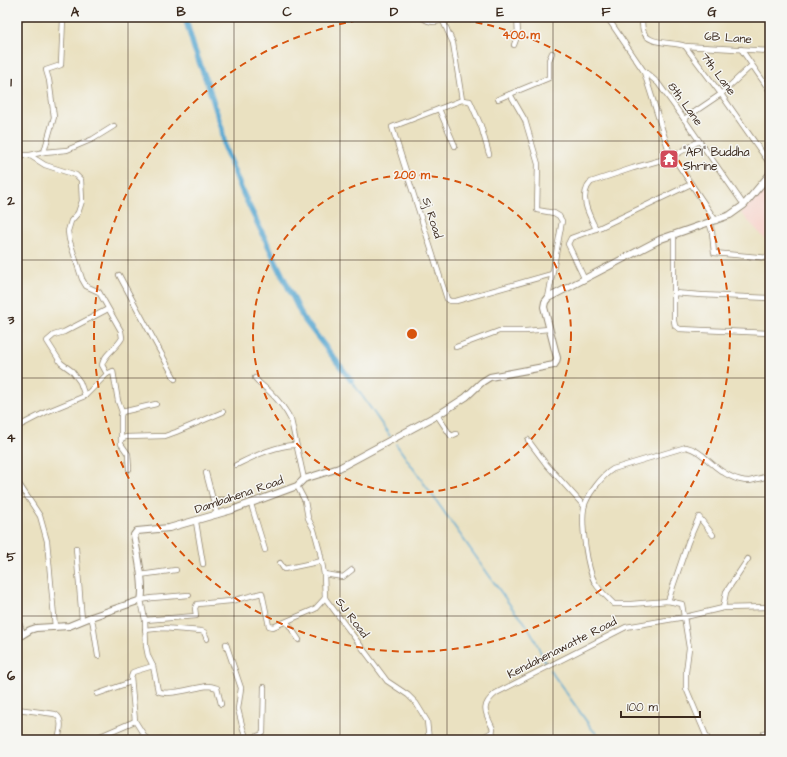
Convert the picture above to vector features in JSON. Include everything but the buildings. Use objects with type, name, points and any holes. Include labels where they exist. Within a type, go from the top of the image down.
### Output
[{"type":"street","points":[[17,21],[26,17]]},
{"type":"street","points":[[44,152],[54,118],[49,80],[46,70],[61,65],[63,19],[58,17]]},
{"type":"street","points":[[422,17],[426,21],[430,22],[443,21],[450,17]]},
{"type":"street","points":[[514,45],[518,34],[517,17]]},
{"type":"street","name":"8th Lane","points":[[607,17],[643,70],[658,83],[744,205]]},
{"type":"street","name":"7th Lane","points":[[642,17],[645,35],[651,39],[685,46],[770,164]]},
{"type":"street","points":[[443,21],[453,43],[462,100],[470,101],[489,154]]},
{"type":"street","name":"6B Lane","points":[[685,46],[770,51]]},
{"type":"street","points":[[741,49],[751,66],[770,91]]},
{"type":"street","points":[[498,99],[549,78],[548,60],[552,53]]},
{"type":"street","points":[[684,120],[721,94],[751,66]]},
{"type":"street","points":[[643,70],[672,157],[716,220]]},
{"type":"street","points":[[510,94],[525,120],[538,164],[537,210],[554,213],[559,216],[562,221],[548,298]]},
{"type":"street","name":"Sj Road","points":[[462,100],[392,127],[447,298],[450,302],[456,301],[552,274]]},
{"type":"street","points":[[439,109],[455,146]]},
{"type":"street","points":[[17,155],[67,150],[93,139],[114,126]]},
{"type":"street","points":[[596,229],[586,210],[585,199],[587,186],[591,182],[672,157],[699,141]]},
{"type":"street","points":[[29,155],[45,165],[76,175],[81,180],[82,201],[78,213],[71,221],[68,231],[68,239],[82,279],[86,286],[98,290],[121,331],[122,338],[118,345],[103,359],[102,365],[107,374]]},
{"type":"street","points":[[456,347],[499,331],[549,329],[544,307],[544,302],[548,298],[661,238],[730,215],[744,205],[770,174]]},
{"type":"street","points":[[584,278],[568,244],[571,238],[596,229],[691,184]]},
{"type":"street","points":[[709,222],[712,232],[714,253],[770,258]]},
{"type":"street","points":[[674,234],[675,326],[680,329],[770,333]]},
{"type":"street","points":[[119,275],[175,379]]},
{"type":"street","points":[[674,293],[770,298]]},
{"type":"street","points":[[85,396],[80,382],[72,371],[62,363],[47,341],[54,335],[64,332],[108,309]]},
{"type":"street","name":"Dambahena Road","points":[[141,600],[140,575],[134,535],[137,531],[169,528],[196,522],[251,504],[297,486],[304,479],[339,468],[437,415],[466,397],[482,382],[490,377],[554,365],[557,358],[549,329]]},
{"type":"street","points":[[17,427],[46,412],[85,396],[107,374],[113,372],[118,401],[122,412],[121,444],[128,454],[129,469]]},
{"type":"street","points":[[255,378],[261,386],[271,392],[287,411],[291,420],[295,445],[304,479]]},
{"type":"street","points":[[122,412],[156,404]]},
{"type":"street","points":[[121,439],[126,437],[165,436],[223,412]]},
{"type":"street","points":[[437,415],[451,436],[456,434]]},
{"type":"street","points":[[528,440],[546,464],[584,506]]},
{"type":"street","points":[[236,465],[257,454],[288,445],[295,445]]},
{"type":"street","points":[[708,740],[686,688],[689,648],[682,604],[668,601],[614,604],[604,594],[596,584],[591,574],[586,549],[583,520],[584,506],[596,485],[606,473],[613,469],[686,447],[701,454],[717,469],[732,477],[748,481],[770,476]]},
{"type":"street","points":[[206,473],[217,515]]},
{"type":"street","points":[[17,481],[40,516],[47,541],[55,627]]},
{"type":"street","name":"SJ Road","points":[[297,486],[305,501],[308,518],[314,530],[322,561],[325,598],[387,681],[408,695],[416,703],[427,721],[429,740]]},
{"type":"street","points":[[251,504],[265,550]]},
{"type":"street","points":[[668,601],[688,542],[699,517],[713,535]]},
{"type":"street","points":[[196,522],[202,564]]},
{"type":"street","points":[[76,548],[82,620]]},
{"type":"street","points":[[723,608],[726,592],[748,559]]},
{"type":"street","points":[[280,564],[284,569],[322,561]]},
{"type":"street","points":[[140,575],[176,570]]},
{"type":"street","points":[[324,574],[343,576],[352,570]]},
{"type":"street","points":[[145,620],[196,616],[195,608],[197,604],[231,600],[262,593],[269,626],[274,627],[315,609],[325,598]]},
{"type":"street","points":[[17,617],[20,636],[36,628],[69,626],[82,620],[141,600],[189,595]]},
{"type":"street","points":[[141,600],[145,620],[146,646],[148,656],[153,666],[158,691],[161,693],[178,692],[208,686],[217,688],[221,704]]},
{"type":"street","name":"Kendahenawatte Road","points":[[492,732],[493,729],[485,711],[485,706],[488,700],[496,693],[626,627],[685,617],[723,608],[770,607]]},
{"type":"street","points":[[91,617],[98,656]]},
{"type":"street","points":[[287,622],[299,640]]},
{"type":"street","points":[[145,630],[163,628],[201,631],[204,632],[207,639]]},
{"type":"street","points":[[226,644],[241,688],[238,709],[247,740],[260,736],[263,733],[264,687]]},
{"type":"street","points":[[147,740],[135,721],[131,682],[133,672],[153,666]]},
{"type":"street","points":[[97,694],[131,682]]},
{"type":"street","points":[[17,709],[55,714],[59,716],[61,720],[58,740]]},
{"type":"street","points":[[91,740],[135,721]]},
{"type":"street","points":[[764,740],[764,733],[770,731]]},
{"type":"street","points":[[478,740],[492,732],[497,740]]},
{"type":"shaded area","points":[[770,178],[770,244],[741,213]]},
{"type":"waterway","points":[[185,17],[222,129],[225,149],[243,193],[303,318],[351,380]]},
{"type":"waterway","points":[[351,380],[390,436]]},
{"type":"waterway","points":[[396,444],[515,612],[525,623],[546,664]]},
{"type":"waterway","points":[[550,670],[592,729],[602,740]]},
{"type":"place","name":"\"API\" Buddha Shrine","points":[[669,159]]}]
